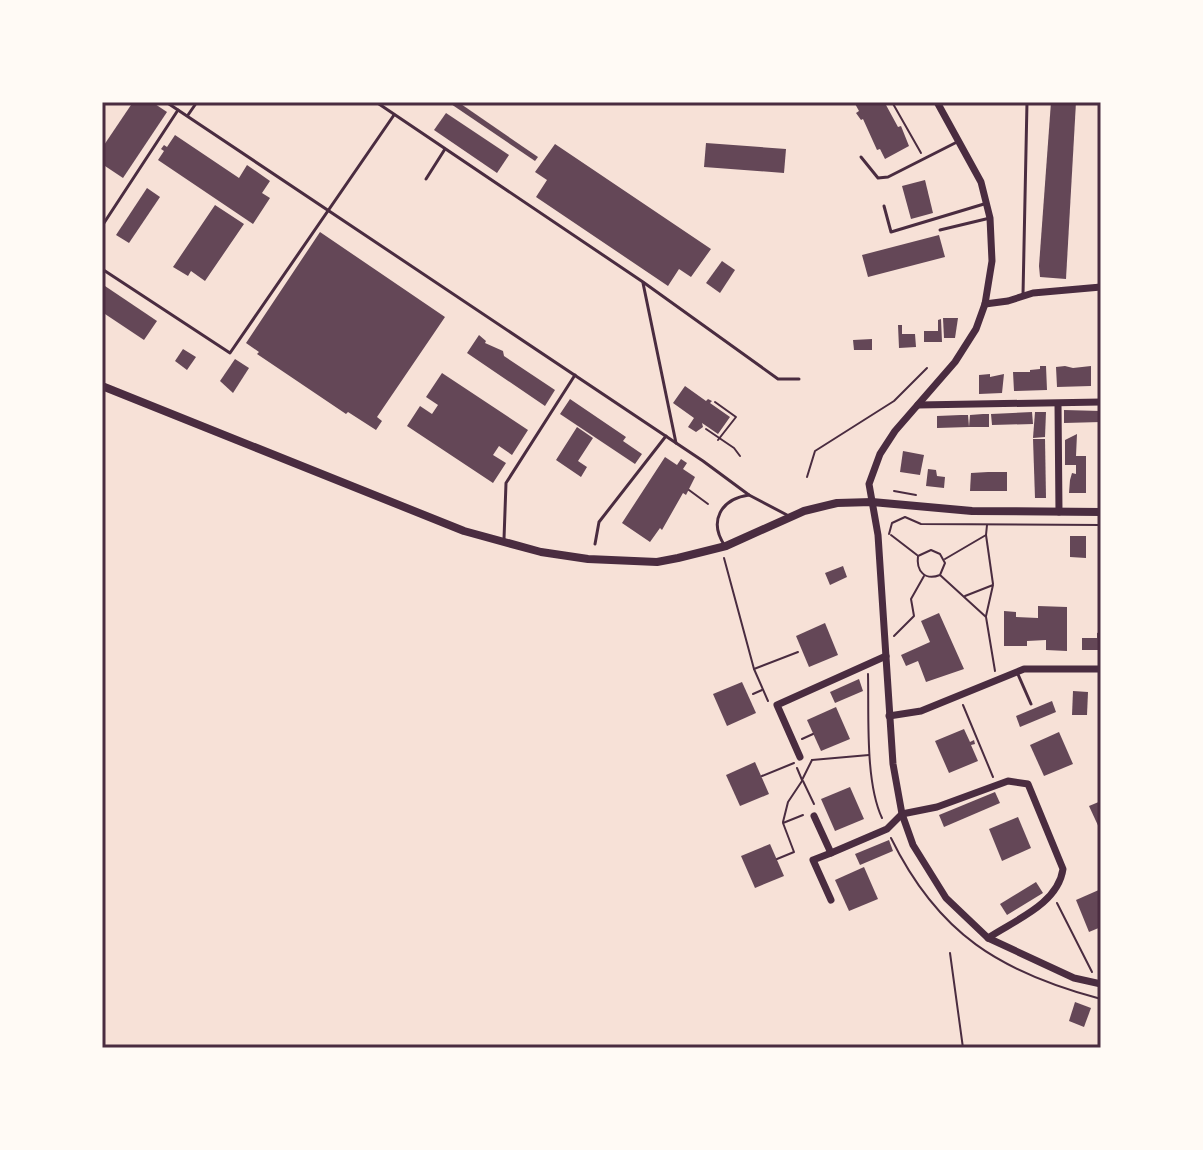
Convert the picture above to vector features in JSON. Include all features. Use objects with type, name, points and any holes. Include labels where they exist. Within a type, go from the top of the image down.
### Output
[{"type":"street","points":[[937,102],[981,182],[990,218],[992,261],[985,304],[976,329],[966,346],[895,431],[880,454],[869,484],[876,516],[893,764],[902,814],[913,845],[946,898],[988,938],[1074,978],[1101,984]]},
{"type":"street","points":[[985,304],[1023,295],[1101,287]]},
{"type":"street","points":[[102,386],[464,531],[503,544],[576,558],[657,562],[724,547],[791,517],[833,504],[872,502],[972,511],[1101,512]]},
{"type":"street","points":[[918,405],[1101,402]]},
{"type":"street","points":[[1058,404],[1059,512]]},
{"type":"street","points":[[803,760],[777,705],[886,656]]},
{"type":"street","points":[[889,716],[921,711],[1024,669],[1101,669]]},
{"type":"street","points":[[831,900],[813,860],[887,829],[902,814],[937,807],[1008,781],[1028,784],[1063,869],[1061,883],[1053,895],[988,938]]},
{"type":"street","points":[[814,812],[831,853]]},
{"type":"lane","points":[[166,102],[666,436],[749,495],[791,517]]},
{"type":"lane","points":[[188,116],[197,102]]},
{"type":"lane","points":[[376,102],[643,282],[778,379],[799,379]]},
{"type":"lane","points":[[1023,295],[1027,102]]},
{"type":"lane","points":[[102,226],[178,110]]},
{"type":"lane","points":[[102,269],[230,353],[394,115]]},
{"type":"lane","points":[[861,157],[878,178],[888,177],[959,141]]},
{"type":"lane","points":[[426,179],[445,149]]},
{"type":"lane","points":[[884,206],[891,232],[987,203]]},
{"type":"lane","points":[[940,230],[990,218]]},
{"type":"lane","points":[[643,282],[676,443]]},
{"type":"lane","points":[[503,544],[506,483],[575,375]]},
{"type":"lane","points":[[595,544],[599,522],[666,436]]},
{"type":"lane","points":[[724,547],[717,530],[720,509],[738,497],[749,495]]},
{"type":"lane","points":[[1017,672],[1031,704]]},
{"type":"path","points":[[892,102],[924,159]]},
{"type":"path","points":[[807,477],[815,451],[894,401],[927,368]]},
{"type":"path","points":[[715,402],[736,417],[718,440]]},
{"type":"path","points":[[706,429],[734,448],[740,456]]},
{"type":"path","points":[[689,490],[708,504]]},
{"type":"path","points":[[894,491],[920,495]]},
{"type":"path","points":[[918,556],[889,534],[892,523],[898,519],[905,517],[921,524],[1101,525]]},
{"type":"path","points":[[987,525],[993,585],[986,617],[996,680]]},
{"type":"path","points":[[944,559],[986,535]]},
{"type":"path","points":[[724,547],[754,669],[770,707],[777,705]]},
{"type":"path","points":[[918,556],[931,550],[940,554],[944,559],[940,575]]},
{"type":"path","points":[[918,556],[918,565],[924,576]]},
{"type":"path","points":[[924,576],[940,575],[986,617]]},
{"type":"path","points":[[885,637],[897,636],[914,616],[911,599],[924,576]]},
{"type":"path","points":[[963,597],[993,585]]},
{"type":"path","points":[[754,669],[798,652]]},
{"type":"path","points":[[868,665],[870,754],[877,809],[911,877],[927,901],[968,941],[992,957],[1040,981],[1101,999]]},
{"type":"path","points":[[753,694],[763,690]]},
{"type":"path","points":[[959,696],[997,785]]},
{"type":"path","points":[[762,776],[803,760],[870,754]]},
{"type":"path","points":[[783,823],[814,812],[802,780],[803,760]]},
{"type":"path","points":[[777,859],[794,852],[783,823],[788,802],[802,780],[803,760]]},
{"type":"path","points":[[1053,895],[1092,970],[1091,981]]},
{"type":"path","points":[[950,953],[963,1048]]},
{"type":"building","points":[[133,102],[152,102],[167,112],[123,178],[102,164],[102,148]]},
{"type":"building","points":[[448,102],[458,102],[538,157],[535,161]]},
{"type":"building","points":[[854,102],[887,102],[909,146],[885,159],[880,149],[877,150],[863,119],[856,113],[859,111]]},
{"type":"building","points":[[1051,102],[1076,102],[1066,279],[1040,277],[1039,266]]},
{"type":"building","points":[[446,113],[509,155],[497,173],[434,130]]},
{"type":"building","points":[[175,135],[239,178],[247,165],[270,181],[262,193],[270,198],[253,224],[158,160],[164,151],[161,149],[164,145],[167,147]]},
{"type":"building","points":[[706,143],[786,149],[784,173],[704,167]]},
{"type":"building","points":[[555,144],[711,249],[691,277],[679,269],[668,286],[536,197],[547,180],[535,172]]},
{"type":"building","points":[[925,180],[933,213],[911,219],[902,186]]},
{"type":"building","points":[[147,188],[160,197],[129,243],[116,235]]},
{"type":"building","points":[[215,205],[244,224],[205,281],[191,271],[188,276],[173,267]]},
{"type":"building","points":[[320,232],[445,317],[377,417],[382,421],[376,430],[348,412],[346,414],[257,354],[259,352],[246,343]]},
{"type":"building","points":[[939,235],[945,257],[868,277],[862,255]]},
{"type":"building","points":[[722,261],[735,270],[720,293],[706,283]]},
{"type":"building","points":[[102,284],[157,321],[144,340],[102,312]]},
{"type":"building","points":[[943,318],[958,318],[955,338],[944,338]]},
{"type":"building","points":[[941,319],[942,342],[924,342],[924,331],[938,331],[938,320]]},
{"type":"building","points":[[898,325],[902,325],[902,334],[915,334],[916,347],[899,348]]},
{"type":"building","points":[[479,335],[485,343],[503,351],[504,356],[555,390],[545,406],[467,353]]},
{"type":"building","points":[[872,339],[872,350],[854,350],[853,340]]},
{"type":"building","points":[[183,349],[196,357],[187,370],[175,361]]},
{"type":"building","points":[[235,359],[249,368],[233,393],[220,381]]},
{"type":"building","points":[[1040,366],[1046,366],[1047,390],[1014,391],[1013,372],[1030,372],[1040,369]]},
{"type":"building","points":[[1091,366],[1091,386],[1057,387],[1056,367]]},
{"type":"building","points":[[442,373],[528,430],[512,455],[499,446],[493,455],[506,463],[493,483],[407,426],[420,406],[432,414],[438,405],[426,397]]},
{"type":"building","points":[[990,374],[990,377],[1004,374],[1002,393],[979,394],[979,375]]},
{"type":"building","points":[[685,386],[706,401],[712,401],[710,403],[730,417],[718,434],[702,423],[703,427],[696,432],[688,427],[694,418],[673,403]]},
{"type":"building","points":[[570,399],[626,437],[623,441],[642,454],[635,464],[560,414]]},
{"type":"building","points":[[1064,410],[1101,411],[1101,422],[1064,423]]},
{"type":"building","points":[[1032,412],[1033,424],[992,425],[991,414]]},
{"type":"building","points":[[1035,412],[1046,412],[1045,437],[1033,438]]},
{"type":"building","points":[[989,414],[989,427],[969,427],[970,415]]},
{"type":"building","points":[[968,415],[969,427],[937,428],[937,416]]},
{"type":"building","points":[[577,427],[593,438],[578,461],[587,467],[581,477],[556,460]]},
{"type":"building","points":[[1077,434],[1076,456],[1086,456],[1086,493],[1069,493],[1076,465],[1065,465],[1065,440]]},
{"type":"building","points":[[1033,439],[1045,439],[1046,498],[1035,498]]},
{"type":"building","points":[[903,451],[924,455],[920,475],[900,472]]},
{"type":"building","points":[[665,457],[677,465],[681,459],[687,463],[683,469],[695,477],[662,530],[660,528],[650,542],[622,523]]},
{"type":"building","points":[[928,469],[936,470],[937,476],[945,477],[944,488],[926,486]]},
{"type":"building","points":[[1007,472],[1007,491],[970,491],[971,473]]},
{"type":"building","points":[[1070,536],[1086,536],[1086,558],[1070,557]]},
{"type":"building","points":[[843,566],[847,577],[830,585],[825,573]]},
{"type":"building","points":[[1038,606],[1067,607],[1067,651],[1046,650],[1046,640],[1027,641],[1027,646],[1004,646],[1004,611],[1016,612],[1016,617],[1038,618]]},
{"type":"building","points":[[939,613],[964,669],[926,682],[918,661],[906,666],[901,655],[930,642],[921,621]]},
{"type":"building","points":[[825,623],[838,655],[809,667],[796,636]]},
{"type":"building","points":[[1101,632],[1101,650],[1082,650],[1082,638],[1097,638],[1097,633]]},
{"type":"building","points":[[859,679],[863,691],[835,703],[830,692]]},
{"type":"building","points":[[742,682],[756,713],[727,726],[713,694]]},
{"type":"building","points":[[1073,691],[1088,692],[1087,715],[1072,715]]},
{"type":"building","points":[[1052,701],[1056,712],[1020,727],[1016,716]]},
{"type":"building","points":[[836,707],[850,739],[821,751],[807,720]]},
{"type":"building","points":[[964,729],[970,742],[974,740],[975,744],[971,745],[978,761],[949,773],[935,741]]},
{"type":"building","points":[[1059,732],[1073,764],[1044,776],[1030,745]]},
{"type":"building","points":[[755,762],[769,794],[740,806],[726,775]]},
{"type":"building","points":[[850,787],[864,819],[835,831],[821,799]]},
{"type":"building","points":[[995,792],[1000,803],[944,827],[939,815]]},
{"type":"building","points":[[1101,801],[1101,832],[1089,806]]},
{"type":"building","points":[[1018,817],[1031,848],[1002,861],[989,829]]},
{"type":"building","points":[[889,840],[893,851],[860,865],[855,854]]},
{"type":"building","points":[[770,844],[784,876],[755,888],[741,856]]},
{"type":"building","points":[[864,867],[878,899],[849,911],[835,880]]},
{"type":"building","points":[[1036,882],[1043,893],[1007,915],[1000,904]]},
{"type":"building","points":[[1101,889],[1101,927],[1089,932],[1076,900]]},
{"type":"building","points":[[1075,1002],[1091,1008],[1084,1027],[1069,1021]]}]
